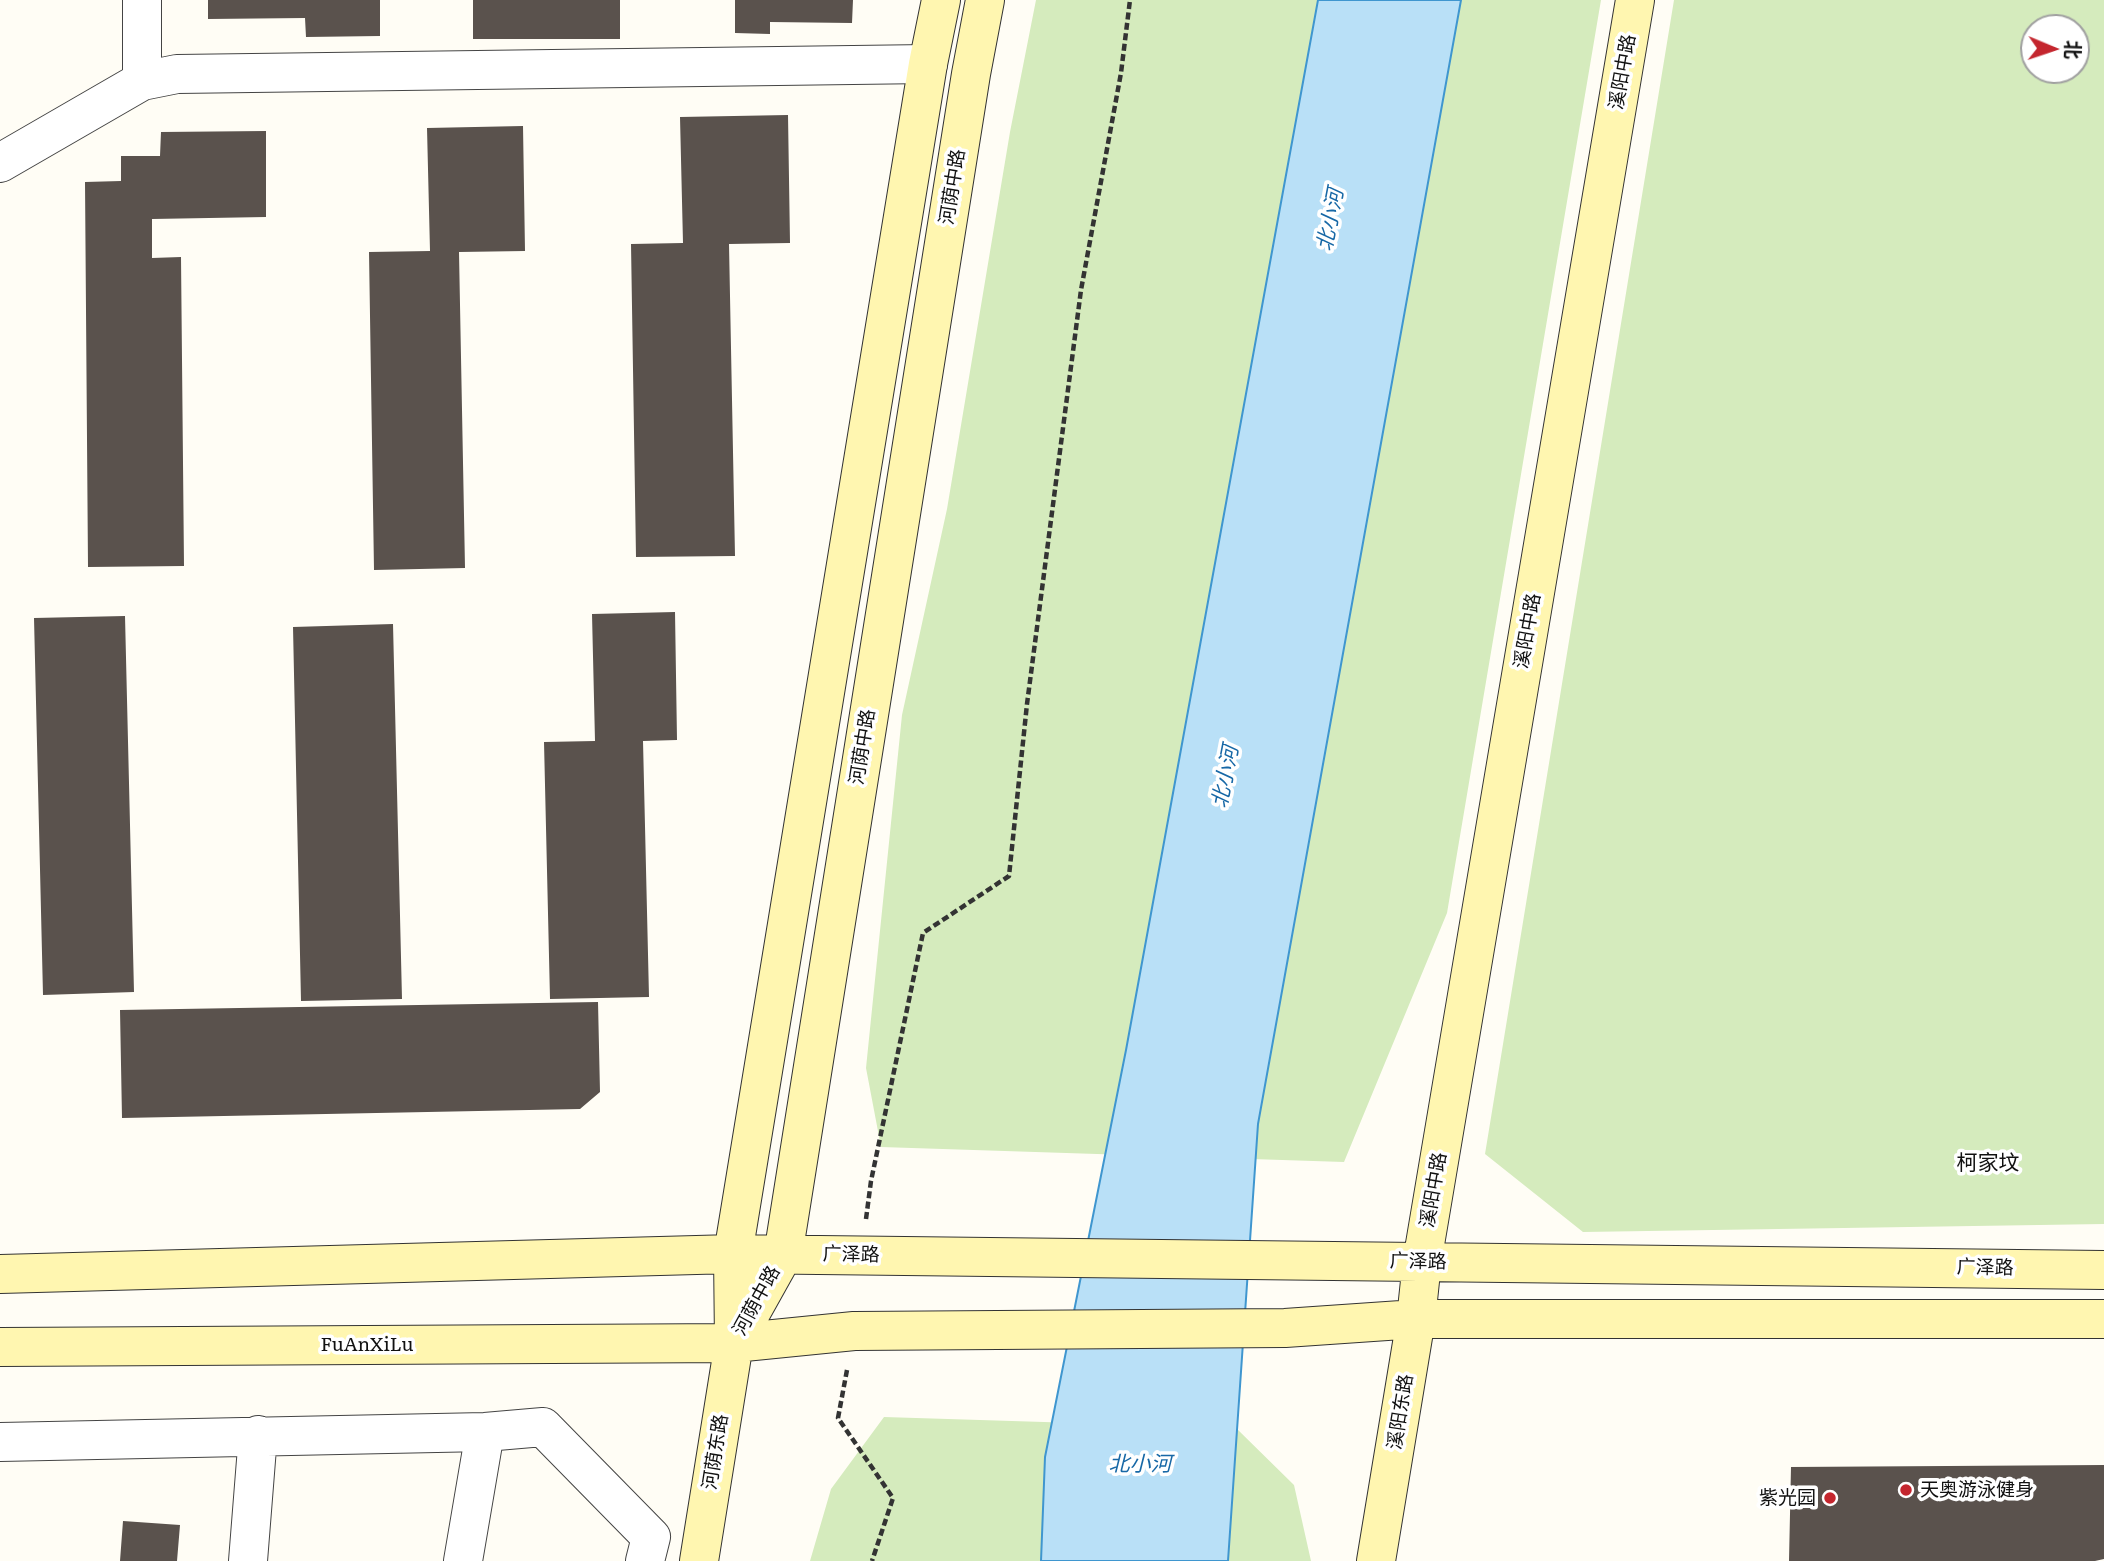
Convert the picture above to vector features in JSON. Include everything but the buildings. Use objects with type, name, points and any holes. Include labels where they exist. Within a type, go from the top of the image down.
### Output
[{"type":"street","points":[[142,0],[142,81]]},
{"type":"street","name":"河荫中路","points":[[734,1343],[733,1254],[928,65],[941,0]]},
{"type":"street","name":"河荫中路","points":[[734,1343],[783,1255],[985,0]]},
{"type":"street","name":"溪阳中路","points":[[1422,1262],[1635,0]]},
{"type":"street","points":[[0,163],[142,81],[177,74],[928,65]]},
{"type":"street","points":[[0,1274],[733,1254]]},
{"type":"street","name":"广泽路","points":[[733,1254],[2104,1270]]},
{"type":"street","name":"溪阳东路","points":[[1376,1561],[1416,1319],[1422,1262]]},
{"type":"street","points":[[734,1343],[854,1331],[1285,1328],[1416,1319],[2104,1319]]},
{"type":"street","name":"FuAnXiLu","points":[[0,1347],[734,1343]]},
{"type":"street","name":"河荫东路","points":[[699,1561],[734,1343]]},
{"type":"street","points":[[0,1442],[485,1432],[543,1427],[651,1537],[645,1561]]},
{"type":"street","points":[[463,1561],[485,1432]]},
{"type":"street","points":[[248,1561],[258,1435]]},
{"type":"path","points":[[861,1255],[872,1181],[923,933],[1009,876],[1027,704],[1081,290],[1121,73],[1130,0]]},
{"type":"path","points":[[854,1331],[838,1418],[893,1498],[872,1561]]},
{"type":"green space","points":[[1036,0],[1601,0],[1447,913],[1344,1162],[881,1147],[866,1068],[902,715],[947,509],[1010,132]]},
{"type":"green space","points":[[1674,0],[2104,0],[2104,1224],[1583,1232],[1485,1154]]},
{"type":"green space","points":[[884,1417],[1236,1428],[1294,1485],[1311,1561],[810,1561],[831,1489]]},
{"type":"water","name":"北小河","points":[[1318,0],[1461,0],[1258,1124],[1228,1561],[1041,1561],[1045,1457],[1126,1050]]},
{"type":"place","name":"天奥游泳健身","points":[[1906,1490]]},
{"type":"place","name":"紫光园","points":[[1830,1498]]},
{"type":"district","name":"柯家坟","points":[[1988,1164]]}]
